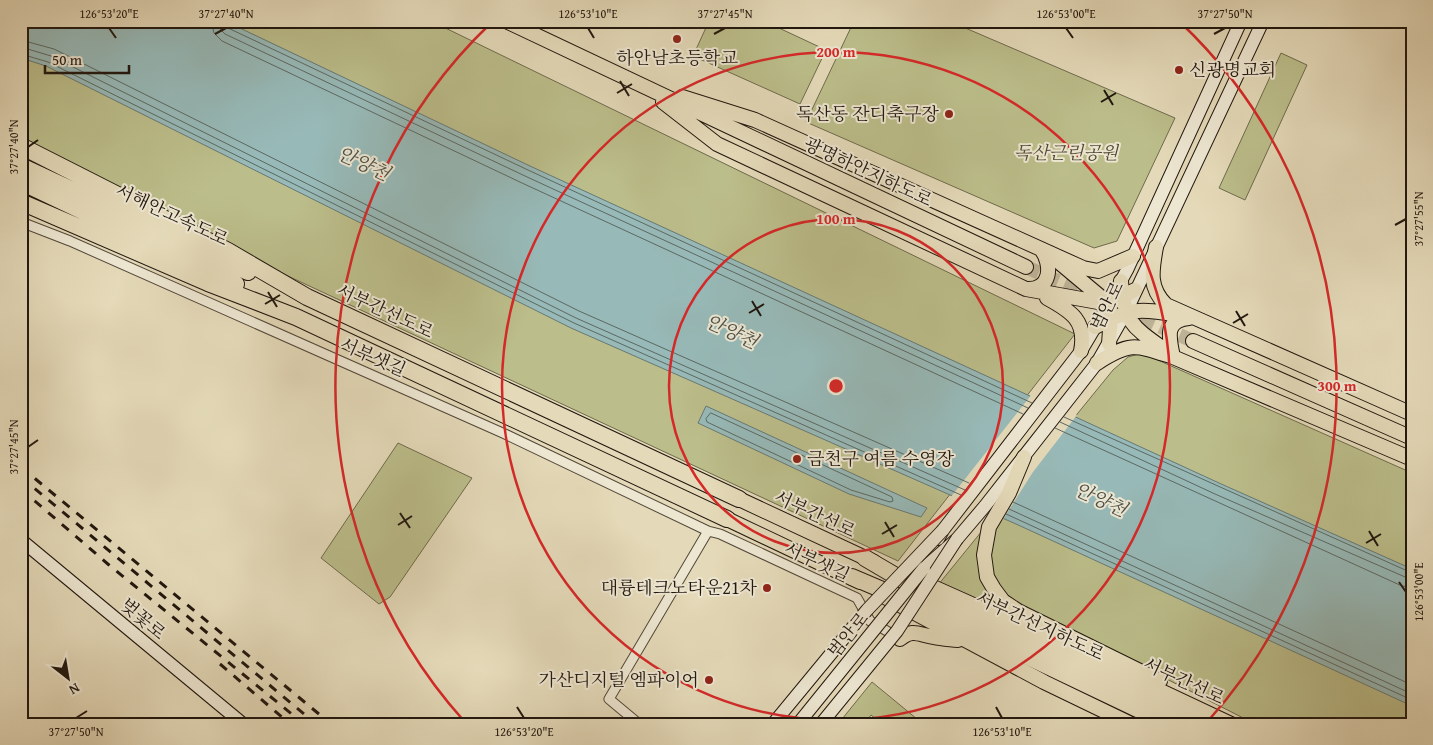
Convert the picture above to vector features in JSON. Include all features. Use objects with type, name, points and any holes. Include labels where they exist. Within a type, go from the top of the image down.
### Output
[{"type":"highway","name":"서부간선도로","points":[[21,146],[228,251],[307,297],[739,500]]},
{"type":"highway","name":"서해안고속도로","points":[[21,166],[220,260],[307,297]]},
{"type":"highway","name":"서해안고속도로","points":[[21,182],[215,273],[296,317]]},
{"type":"highway","points":[[21,202],[208,283],[296,317],[727,519]]},
{"type":"highway","name":"서부간선지하도로","points":[[865,558],[935,599],[1201,724]]},
{"type":"highway","name":"서부간선지하도로","points":[[852,577],[932,611],[1169,724]]},
{"type":"main road","points":[[506,21],[640,86],[755,120],[1083,268],[1098,271],[1133,256]]},
{"type":"main road","name":"범안로","points":[[924,568],[943,530],[1081,351],[1109,304],[1241,21]]},
{"type":"main road","name":"범안로","points":[[1135,290],[1263,21]]},
{"type":"main road","points":[[640,86],[717,144],[1031,291],[1071,313],[1081,328],[1083,338],[1081,351]]},
{"type":"main road","name":"광명하안지하도로","points":[[640,86],[1026,267]]},
{"type":"main road","points":[[1156,247],[1152,273],[1154,290],[1166,305],[1412,414]]},
{"type":"main road","points":[[1031,291],[1038,287],[1048,275],[1050,263],[1041,249]]},
{"type":"main road","points":[[1041,249],[1103,297],[1109,304],[1111,319],[1108,344]]},
{"type":"main road","points":[[1121,281],[1124,306],[1137,330],[1173,357]]},
{"type":"main road","points":[[1095,327],[1111,319],[1124,306],[1135,290]]},
{"type":"main road","points":[[1031,291],[1193,318]]},
{"type":"main road","name":"범안로","points":[[798,724],[924,568],[957,539],[1098,363],[1124,306]]},
{"type":"main road","points":[[1173,357],[1169,340],[1171,328],[1181,319],[1193,318]]},
{"type":"main road","points":[[1193,341],[1412,438]]},
{"type":"main road","points":[[1098,363],[1114,352],[1138,346],[1173,357],[1412,460]]},
{"type":"main road","points":[[1024,457],[1010,493],[989,528],[984,555],[987,577],[1003,600],[1018,611],[1243,724]]},
{"type":"main road","name":"서부간선로","points":[[739,500],[865,558],[943,590],[1231,724]]},
{"type":"main road","points":[[727,519],[852,577],[918,616],[1044,682],[1131,724]]},
{"type":"main road","points":[[773,724],[867,610],[943,530]]},
{"type":"main road","points":[[821,724],[897,631],[957,539]]},
{"type":"main road","name":"벚꽃로","points":[[21,540],[243,724]]},
{"type":"main road","points":[[900,639],[907,633],[915,632],[932,637],[968,642]]},
{"type":"street","name":"서부샛길","points":[[21,222],[79,244],[496,430],[708,531],[720,534],[857,598],[870,620],[900,639]]},
{"type":"street","points":[[639,724],[609,699],[708,531]]},
{"type":"green space","points":[[21,21],[431,21],[1075,334],[898,561],[288,276],[21,140]]},
{"type":"green space","points":[[709,21],[764,21],[826,50],[800,104],[693,56]]},
{"type":"green space","name":"독산근린공원","points":[[854,21],[949,21],[1175,118],[1117,241],[1094,248],[806,122]]},
{"type":"green space","points":[[1281,53],[1307,65],[1245,200],[1219,188]]},
{"type":"green space","points":[[1142,353],[1412,473],[1412,724],[1255,724],[1147,669],[1019,609],[992,599],[988,606],[938,585],[1113,370],[1128,357]]},
{"type":"green space","points":[[398,443],[472,478],[390,597],[379,604],[321,558]]},
{"type":"green space","points":[[872,682],[917,719],[913,724],[882,724],[871,715],[864,724],[838,724]]},
{"type":"water","name":"안양천","points":[[21,21],[225,21],[530,166],[1219,483],[1412,569],[1412,706],[1016,524],[571,328],[46,66],[21,58]]},
{"type":"water","name":"금천구 여름 수영장","points":[[706,406],[927,508],[921,517],[849,494],[698,423]]},
{"type":"pier","points":[[1032,394],[1077,415],[1033,472],[1002,521],[950,498]]},
{"type":"tunnel","points":[[1026,267],[1193,341]]},
{"type":"railway","points":[[21,467],[331,724]]},
{"type":"railway","points":[[21,477],[316,724]]},
{"type":"railway","points":[[21,489],[109,565],[304,724]]},
{"type":"railway","points":[[220,664],[290,724]]},
{"type":"place","name":"하안남초등학교","points":[[677,39]]},
{"type":"place","name":"신광명교회","points":[[1179,70]]},
{"type":"place","name":"독산동 잔디축구장","points":[[949,114]]},
{"type":"place","name":"금천구 여름 수영장","points":[[797,459]]},
{"type":"place","name":"대륭테크노타운21차","points":[[767,588]]},
{"type":"place","name":"가산디지털 엠파이어","points":[[709,680]]}]
